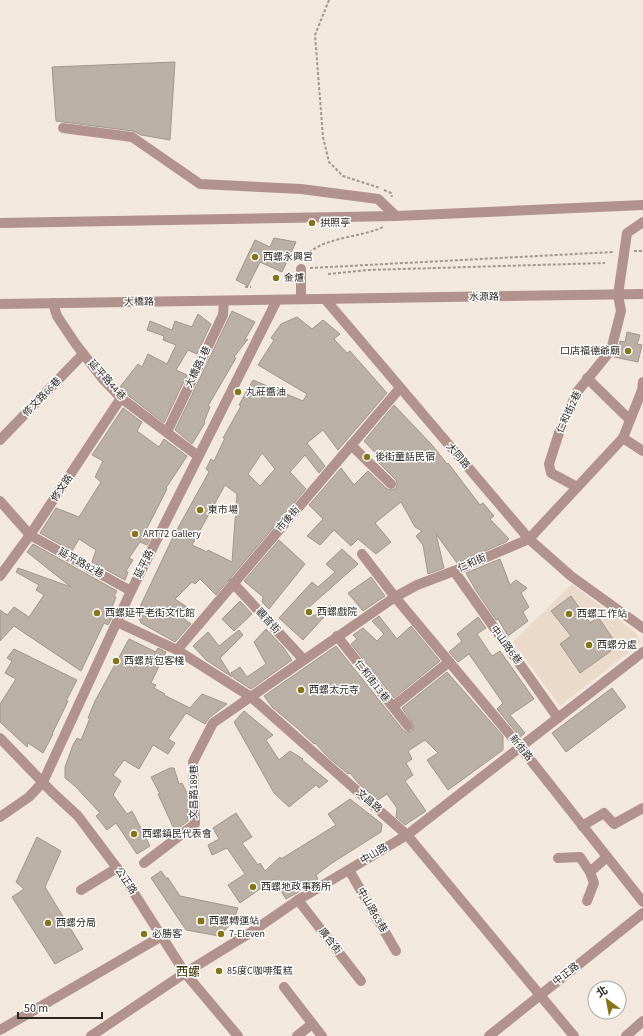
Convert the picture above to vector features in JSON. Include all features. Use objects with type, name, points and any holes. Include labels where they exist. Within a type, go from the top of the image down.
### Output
[{"type":"street","points":[[63,128],[132,137],[200,184],[301,189],[378,199],[396,216]]},
{"type":"street","points":[[0,223],[396,216],[643,206]]},
{"type":"street","name":"仁和街2巷","points":[[577,487],[551,473],[549,464],[559,433],[577,392],[611,350],[621,310],[618,295],[627,233],[643,222]]},
{"type":"street","points":[[301,269],[301,300]]},
{"type":"street","name":"水源路","points":[[325,299],[643,294]]},
{"type":"street","points":[[277,300],[325,299]]},
{"type":"street","name":"大同路","points":[[325,299],[529,539],[571,576],[643,628]]},
{"type":"street","name":"大橋路","points":[[0,304],[277,300]]},
{"type":"street","name":"延平路","points":[[0,817],[29,797],[43,782],[131,591],[277,300]]},
{"type":"street","name":"大橋路1巷","points":[[167,432],[224,315],[224,301]]},
{"type":"street","name":"延平路44巷","points":[[53,303],[57,316],[83,354],[102,378],[122,398],[198,456]]},
{"type":"street","name":"修文路66巷","points":[[0,440],[83,354]]},
{"type":"street","points":[[587,378],[630,420]]},
{"type":"street","name":"仁和街","points":[[251,697],[303,659],[395,597],[417,585],[529,539],[623,438],[643,390],[643,382]]},
{"type":"street","name":"市後街","points":[[176,650],[400,388]]},
{"type":"street","name":"修文路","points":[[0,576],[30,535],[122,398]]},
{"type":"street","points":[[623,438],[643,451]]},
{"type":"street","points":[[351,445],[391,484]]},
{"type":"street","name":"延平路82巷","points":[[0,501],[30,535],[131,591]]},
{"type":"street","name":"新街路","points":[[362,554],[395,597],[521,748],[643,902]]},
{"type":"street","name":"中山路6巷","points":[[454,571],[558,718]]},
{"type":"street","name":"觀音街","points":[[233,583],[303,659]]},
{"type":"street","name":"文昌路","points":[[117,622],[176,650],[251,697],[407,835],[574,1036]]},
{"type":"street","name":"仁和街13巷","points":[[337,636],[408,726]]},
{"type":"street","name":"中山路","points":[[91,1036],[298,900],[407,835],[643,652]]},
{"type":"street","points":[[396,705],[449,662]]},
{"type":"street","name":"文昌路189巷","points":[[144,863],[195,824],[193,762],[213,723],[251,697]]},
{"type":"street","name":"公正路","points":[[0,738],[78,816],[117,868],[186,973],[238,1036]]},
{"type":"street","points":[[582,826],[604,813],[614,824],[643,808]]},
{"type":"street","points":[[558,858],[580,857],[590,872],[594,883],[587,901]]},
{"type":"street","points":[[590,872],[608,857]]},
{"type":"street","points":[[81,890],[117,868]]},
{"type":"street","name":"中山路63巷","points":[[349,870],[396,951]]},
{"type":"street","name":"廣合街","points":[[298,900],[361,981]]},
{"type":"street","name":"中正路","points":[[490,1036],[539,995],[643,913]]},
{"type":"street","points":[[0,1030],[162,936]]},
{"type":"street","points":[[284,987],[322,1036]]},
{"type":"street","points":[[626,1036],[643,1021]]},
{"type":"street","points":[[297,1036],[312,1024]]},
{"type":"path","points":[[329,0],[315,35],[323,137],[329,162],[343,176],[381,188],[391,193],[396,216],[389,224],[379,229],[318,246],[306,253],[302,261],[301,269],[643,251]]},
{"type":"path","points":[[328,274],[368,270],[605,263]]},
{"type":"path","points":[[245,287],[251,287]]},
{"type":"shaded area","name":"西螺分處","points":[[572,584],[635,632],[641,643],[560,706],[513,642]]},
{"type":"building","points":[[175,62],[170,140],[141,135],[133,131],[56,121],[52,67]]},
{"type":"building","points":[[274,238],[296,242],[282,272],[260,262],[248,286],[236,280],[255,240],[270,247]]},
{"type":"building","points":[[232,311],[255,322],[244,341],[248,339],[234,357],[236,358],[208,406],[210,407],[204,422],[205,423],[192,444],[175,430]]},
{"type":"building","points":[[198,314],[211,324],[197,354],[188,350],[176,370],[187,375],[164,423],[125,393],[120,387],[138,364],[142,367],[148,354],[167,364],[176,345],[163,340],[164,336],[147,330],[150,321],[172,330],[175,321],[192,327]]},
{"type":"building","points":[[297,317],[312,329],[323,320],[340,334],[334,339],[347,353],[350,351],[387,393],[338,450],[323,430],[307,443],[325,466],[319,473],[305,455],[290,472],[306,489],[216,595],[200,579],[195,584],[192,582],[175,599],[190,609],[183,618],[191,624],[175,642],[141,623],[137,613],[174,535],[209,472],[206,469],[211,459],[214,461],[225,438],[223,438],[241,406],[239,405],[253,380],[303,401],[307,394],[258,365],[274,340],[271,338],[281,324]],"holes":[[[262,453],[275,469],[260,486],[248,474]],[[225,485],[237,494],[232,562],[208,550],[207,552],[192,545]]]},
{"type":"building","name":"口店福德爺廟","points":[[627,332],[640,335],[637,344],[642,345],[638,362],[614,357],[620,341],[625,342]]},
{"type":"building","points":[[394,405],[432,445],[447,464],[448,463],[480,505],[483,503],[494,516],[490,519],[509,539],[506,542],[457,563],[436,534],[444,568],[428,574],[423,545],[416,536],[422,531],[415,527],[401,502],[375,523],[391,542],[376,554],[358,539],[351,546],[334,530],[320,545],[307,536],[323,519],[309,505],[341,468],[354,485],[368,471],[387,489],[392,490],[396,488],[396,480],[378,462],[381,459],[364,441]]},
{"type":"building","points":[[123,408],[142,422],[137,431],[159,447],[164,439],[187,456],[166,488],[167,489],[145,532],[152,535],[147,545],[140,542],[129,558],[133,560],[126,571],[128,572],[125,580],[92,562],[96,550],[79,539],[72,551],[40,533],[56,508],[79,517],[101,482],[95,477],[103,461],[92,455]]},
{"type":"building","points":[[279,540],[305,564],[269,609],[262,602],[263,597],[244,581]]},
{"type":"building","points":[[33,544],[117,591],[114,596],[116,597],[110,612],[114,613],[108,625],[104,623],[81,671],[14,626],[0,641],[0,610],[7,615],[14,607],[29,617],[44,595],[36,590],[39,585],[16,572],[18,568],[71,587],[27,552]]},
{"type":"building","points":[[342,549],[358,564],[308,608],[314,616],[330,605],[333,607],[303,640],[279,618],[312,582],[318,587],[335,572],[326,564]]},
{"type":"building","points":[[500,559],[510,585],[516,580],[527,588],[521,593],[529,607],[523,612],[528,621],[508,636],[498,619],[496,620],[475,589],[466,573]]},
{"type":"building","points":[[371,577],[385,596],[363,611],[348,593]]},
{"type":"building","name":"西螺分處","points":[[571,596],[590,623],[598,617],[618,646],[580,673],[560,644],[571,636],[551,611]]},
{"type":"building","points":[[240,601],[252,614],[234,631],[222,619]]},
{"type":"building","points":[[379,616],[397,639],[411,626],[440,661],[394,698],[351,644],[357,639],[353,635],[363,628],[377,641],[384,634],[372,621]]},
{"type":"building","points":[[478,617],[486,628],[477,634],[492,656],[500,651],[534,699],[510,715],[525,733],[520,737],[497,709],[503,703],[469,654],[458,662],[449,652],[462,641],[457,634]]},
{"type":"building","points":[[266,629],[283,647],[292,660],[251,689],[234,678],[231,673],[240,667],[247,677],[266,664],[254,642]]},
{"type":"building","points":[[239,630],[243,635],[220,658],[232,677],[206,660],[193,646],[208,632],[219,646]]},
{"type":"building","points":[[129,639],[156,652],[158,648],[166,652],[151,683],[156,685],[154,688],[165,694],[164,695],[190,708],[202,694],[227,704],[209,718],[205,724],[186,713],[168,739],[175,743],[168,754],[153,745],[139,769],[124,760],[113,775],[121,781],[113,795],[127,814],[132,811],[150,846],[137,854],[116,823],[107,830],[96,816],[100,813],[75,786],[65,778],[65,767],[73,745],[77,738],[81,740],[95,701]]},
{"type":"building","points":[[336,646],[406,732],[412,731],[414,725],[402,708],[447,672],[503,736],[503,750],[448,790],[427,760],[438,753],[425,740],[408,751],[412,759],[406,763],[413,775],[405,781],[426,811],[405,825],[396,817],[397,808],[387,794],[378,800],[359,784],[350,773],[348,774],[328,757],[315,743],[314,744],[272,707],[264,696]]},
{"type":"building","points":[[14,649],[77,680],[43,753],[28,743],[27,747],[0,722],[0,704],[16,679],[5,673],[12,661],[7,658]]},
{"type":"building","points":[[612,688],[626,707],[566,752],[552,733]]},
{"type":"building","points":[[244,711],[273,735],[266,740],[279,760],[290,751],[303,759],[302,760],[328,781],[319,788],[316,785],[289,807],[274,793],[234,722]]},
{"type":"building","points":[[170,768],[174,768],[179,784],[182,783],[188,795],[188,821],[175,831],[158,794],[160,794],[151,777]]},
{"type":"building","points":[[350,799],[382,824],[381,832],[332,863],[316,875],[318,879],[286,899],[274,879],[240,903],[228,885],[245,874],[227,848],[212,855],[208,845],[219,839],[213,828],[236,813],[252,837],[242,843],[258,865],[260,863],[265,871],[280,857],[281,859],[336,825],[328,814]]},
{"type":"building","name":"西螺分局","points":[[37,837],[61,851],[45,887],[83,949],[55,964],[12,897],[24,889],[16,882]]},
{"type":"building","points":[[161,871],[166,878],[168,878],[180,896],[238,908],[233,922],[219,936],[186,930],[151,878]]},
{"type":"place","name":"拱照亭","points":[[312,223]]},
{"type":"place","name":"西螺永興宮","points":[[255,257]]},
{"type":"place","name":"金爐","points":[[276,278]]},
{"type":"place","name":"口店福德爺廟","points":[[628,351]]},
{"type":"place","name":"丸莊醬油","points":[[238,392]]},
{"type":"place","name":"後街童話民宿","points":[[367,457]]},
{"type":"place","name":"東市場","points":[[200,510]]},
{"type":"place","name":"ART72 Gallery","points":[[135,534]]},
{"type":"place","name":"西螺戲院","points":[[309,612]]},
{"type":"place","name":"西螺延平老街文化館","points":[[97,613]]},
{"type":"place","name":"西螺工作站","points":[[569,614]]},
{"type":"place","name":"西螺分處","points":[[589,645]]},
{"type":"place","name":"西螺背包客棧","points":[[116,661]]},
{"type":"place","name":"西螺太元寺","points":[[301,690]]},
{"type":"place","name":"西螺鎮民代表會","points":[[134,834]]},
{"type":"place","name":"西螺地政事務所","points":[[253,887]]},
{"type":"place","name":"西螺轉運站","points":[[201,921]]},
{"type":"place","name":"西螺分局","points":[[48,923]]},
{"type":"place","name":"必勝客","points":[[144,934]]},
{"type":"place","name":"7-Eleven","points":[[221,934]]},
{"type":"place","name":"85度C咖啡蛋糕","points":[[219,971]]},
{"type":"district","name":"西螺","points":[[188,972]]}]
